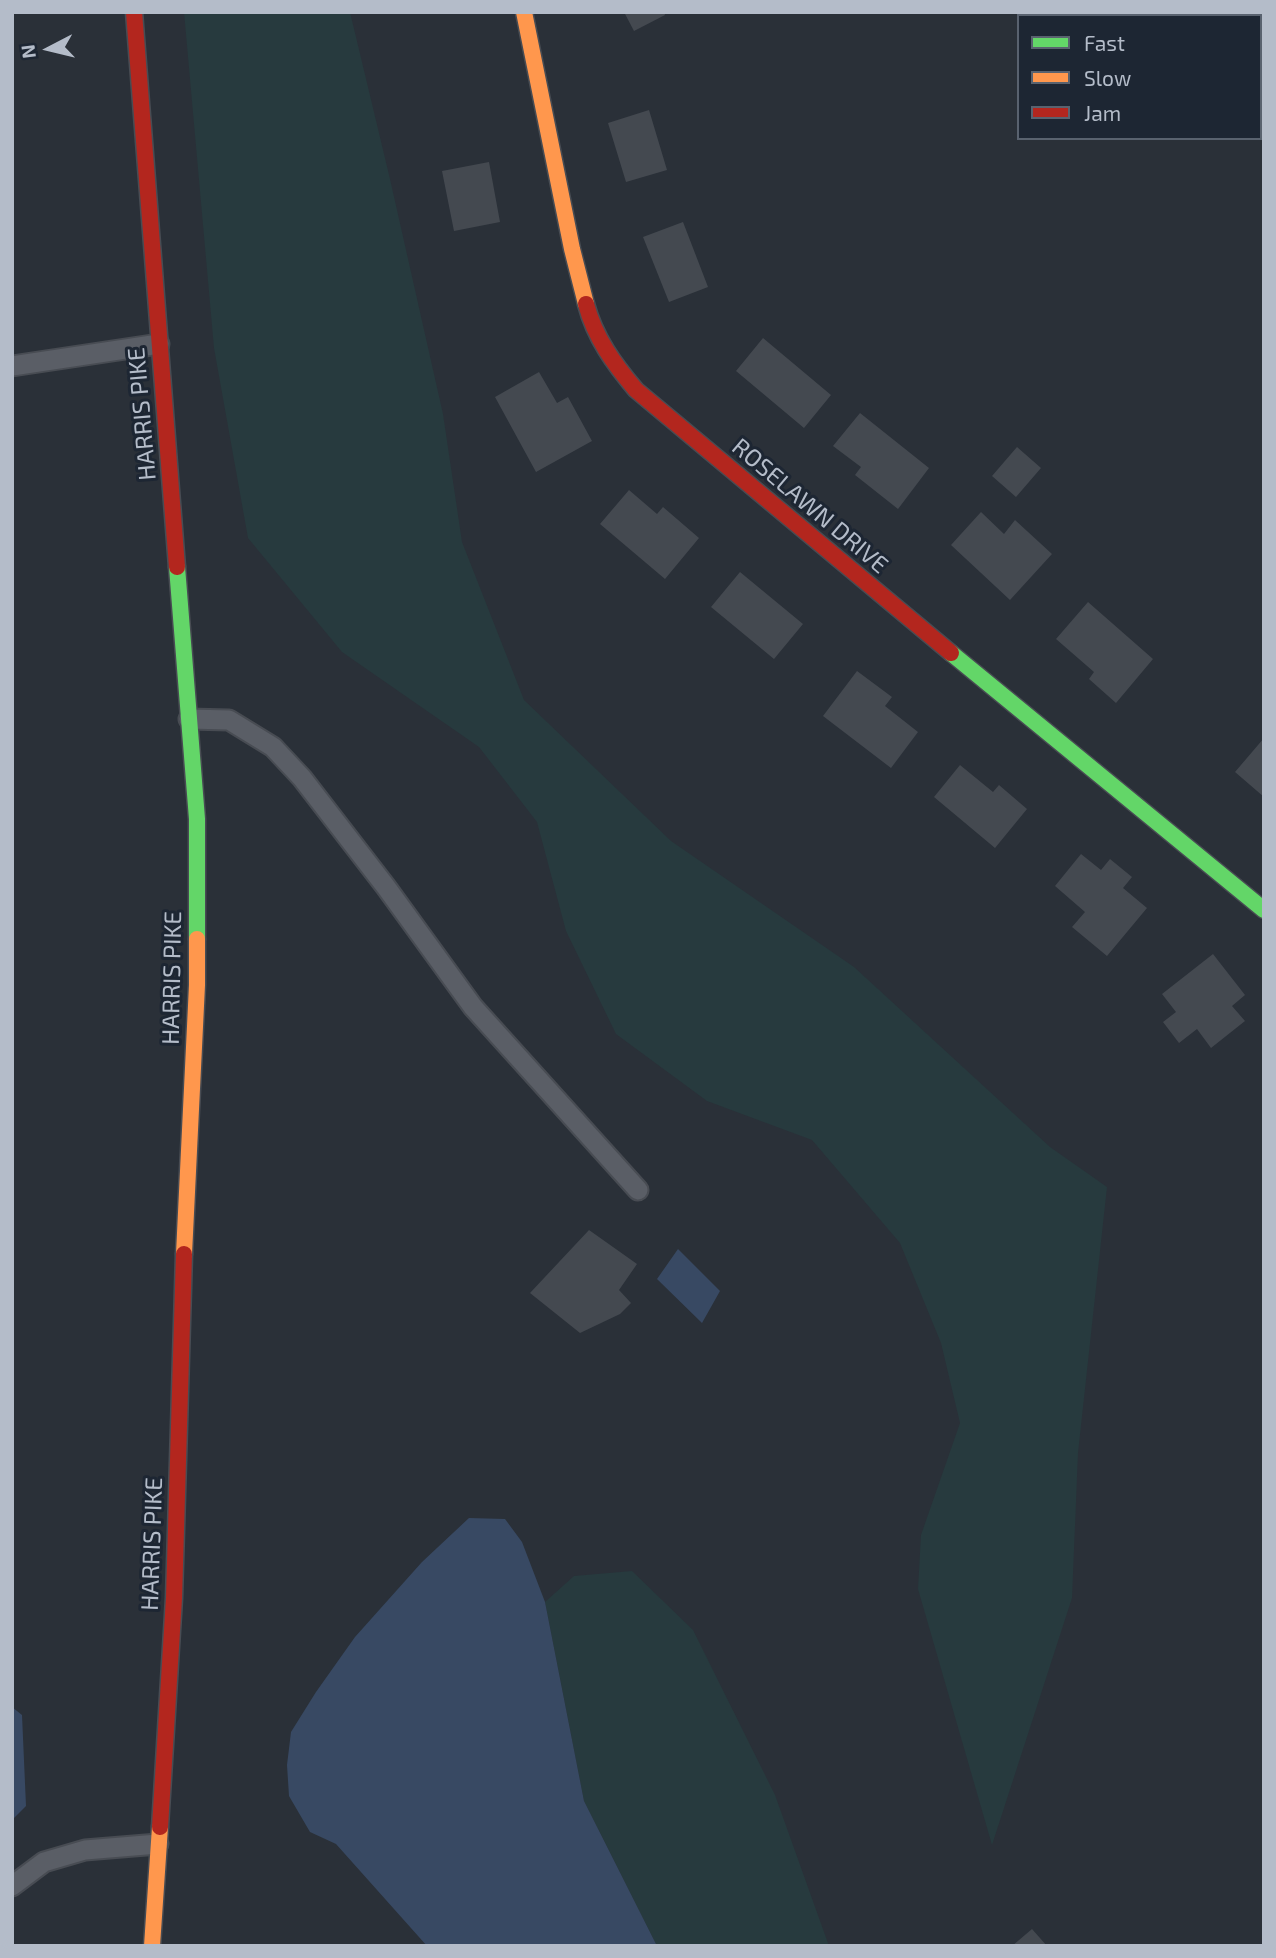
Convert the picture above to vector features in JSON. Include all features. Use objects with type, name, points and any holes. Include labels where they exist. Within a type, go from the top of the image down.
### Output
[{"type":"main road","name":"HARRIS PIKE","points":[[134,12],[197,819],[197,985],[185,1231],[174,1598],[152,1946]]},
{"type":"main road","name":"ROSELAWN DRIVE","points":[[524,12],[585,298],[601,343],[616,367],[636,390],[978,676],[1264,910]]},
{"type":"lane","points":[[12,366],[159,344]]},
{"type":"lane","points":[[190,719],[229,720],[273,747],[302,778],[386,887],[473,1007],[638,1190]]},
{"type":"lane","points":[[12,1886],[44,1862],[85,1850],[158,1844]]},
{"type":"green space","points":[[184,12],[350,12],[443,414],[462,542],[524,700],[671,841],[854,967],[1050,1147],[1107,1187],[1078,1453],[1072,1598],[992,1845],[918,1589],[921,1535],[960,1423],[941,1343],[900,1243],[812,1140],[707,1101],[616,1034],[566,931],[537,822],[479,747],[342,652],[248,538],[214,348]]},
{"type":"green space","points":[[632,1571],[693,1630],[775,1795],[829,1946],[657,1946],[584,1801],[545,1602],[574,1576]]},
{"type":"water","points":[[678,1249],[720,1291],[702,1323],[657,1279]]},
{"type":"water","points":[[469,1518],[505,1519],[522,1542],[545,1602],[584,1801],[657,1946],[427,1946],[336,1844],[310,1832],[289,1796],[287,1765],[291,1732],[316,1692],[355,1637],[422,1562]]},
{"type":"water","points":[[12,1707],[22,1715],[26,1806],[12,1820]]},
{"type":"building","points":[[624,12],[664,12],[665,15],[634,31]]},
{"type":"building","points":[[649,110],[667,170],[626,182],[608,123]]},
{"type":"building","points":[[489,162],[500,222],[454,231],[442,171]]},
{"type":"building","points":[[683,222],[708,287],[669,302],[643,237]]},
{"type":"building","points":[[763,338],[831,395],[804,428],[736,371]]},
{"type":"building","points":[[539,372],[557,403],[568,397],[592,441],[536,472],[495,397]]},
{"type":"building","points":[[860,413],[929,468],[898,509],[855,475],[861,467],[833,446]]},
{"type":"building","points":[[1017,447],[1041,468],[1016,497],[992,476]]},
{"type":"building","points":[[629,490],[657,514],[663,507],[699,538],[665,579],[600,524]]},
{"type":"building","points":[[981,512],[1004,534],[1015,520],[1052,554],[1010,600],[951,545]]},
{"type":"building","points":[[740,572],[803,624],[774,659],[711,607]]},
{"type":"building","points":[[1088,602],[1153,659],[1116,703],[1089,679],[1094,672],[1056,639]]},
{"type":"building","points":[[857,671],[892,697],[885,706],[918,732],[891,768],[823,716]]},
{"type":"building","points":[[1264,738],[1264,797],[1235,772]]},
{"type":"building","points":[[960,765],[993,792],[999,785],[1027,809],[995,848],[934,797]]},
{"type":"building","points":[[1081,854],[1101,870],[1110,859],[1132,877],[1123,888],[1147,908],[1107,956],[1072,927],[1085,912],[1055,886]]},
{"type":"building","points":[[1213,954],[1245,995],[1232,1006],[1245,1021],[1211,1048],[1197,1029],[1179,1043],[1163,1022],[1176,1012],[1162,994]]},
{"type":"building","points":[[589,1230],[637,1264],[619,1290],[631,1303],[620,1314],[580,1333],[530,1293]]},
{"type":"building","points":[[1032,1929],[1047,1946],[1012,1946]]},
{"type":"traffic: fast","points":[[177,567],[197,819],[197,939]]},
{"type":"traffic: fast","points":[[951,653],[1264,910]]},
{"type":"traffic: slow","points":[[524,12],[572,249],[586,304]]},
{"type":"traffic: slow","points":[[184,1254],[197,939]]},
{"type":"traffic: slow","points":[[152,1946],[160,1827]]},
{"type":"traffic: jam","points":[[134,12],[177,567]]},
{"type":"traffic: jam","points":[[586,304],[606,350],[636,390],[951,653]]},
{"type":"traffic: jam","points":[[160,1827],[174,1598],[184,1254]]}]
